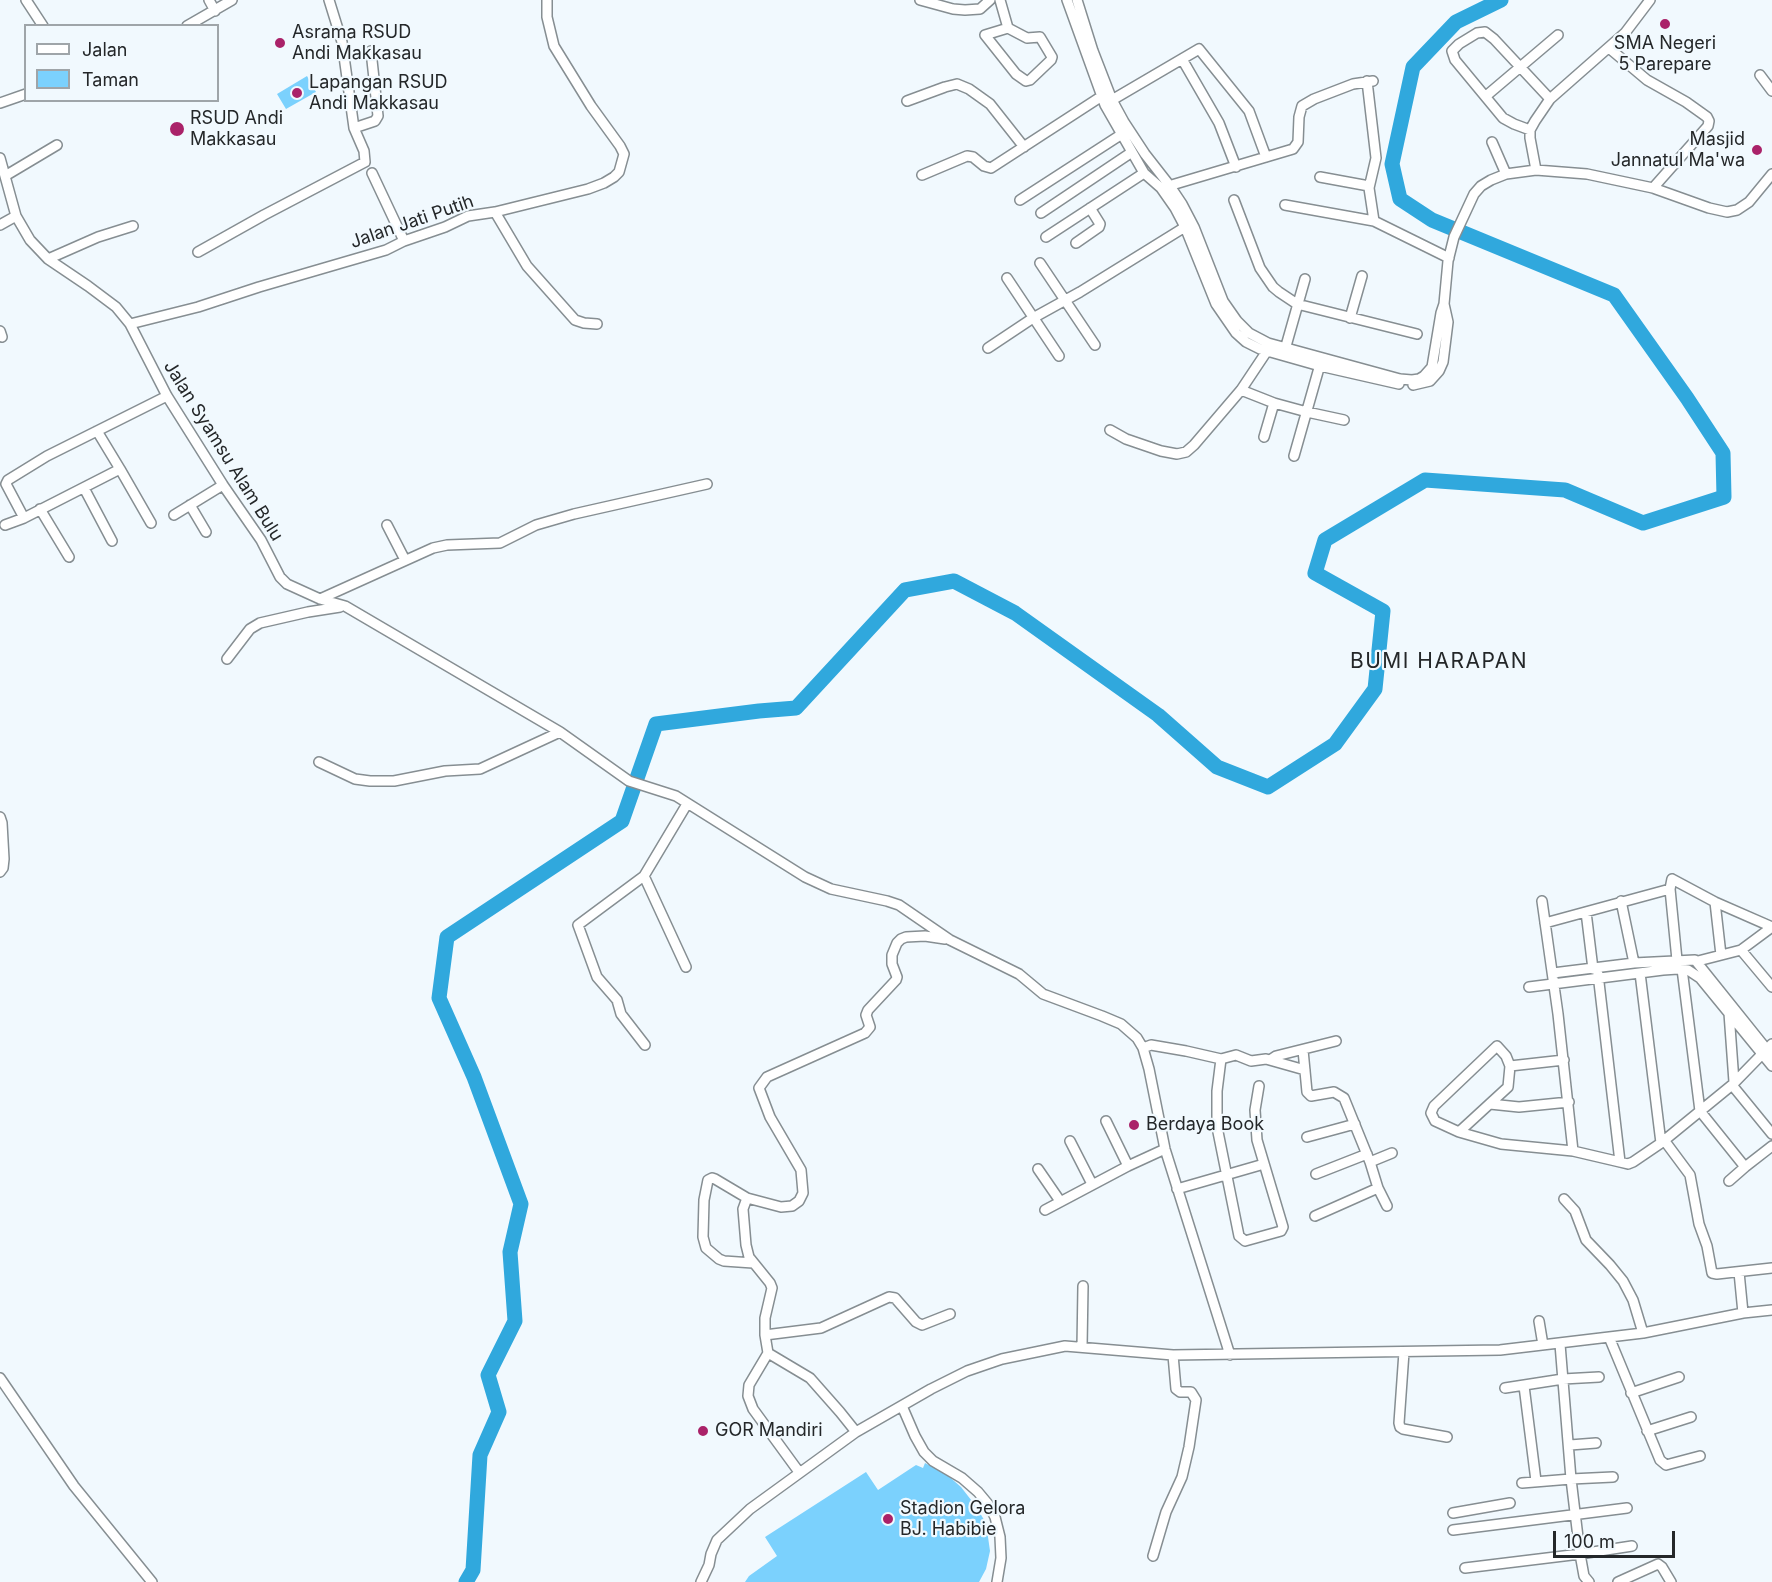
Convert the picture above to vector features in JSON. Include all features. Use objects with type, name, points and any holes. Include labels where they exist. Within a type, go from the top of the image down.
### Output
[{"type":"street","points":[[26,0],[42,24]]},
{"type":"street","points":[[209,0],[215,11]]},
{"type":"street","points":[[191,24],[232,0]]},
{"type":"street","points":[[198,252],[365,162],[364,151],[354,128],[342,42],[329,0]]},
{"type":"street","name":"Jalan Jati Putih","points":[[130,324],[198,307],[386,250],[468,216],[495,212],[588,189],[604,183],[619,172],[624,154],[554,46],[547,17],[547,0]]},
{"type":"street","points":[[920,0],[965,10],[980,9],[990,0]]},
{"type":"street","points":[[1000,0],[1008,28],[1027,38],[1040,37],[1051,55],[1051,60],[1030,80],[1024,80],[1016,74],[985,35],[1008,28]]},
{"type":"street","points":[[1067,0],[1102,96],[1144,173],[1166,187],[1182,204],[1194,227],[1219,302],[1257,339],[1284,352],[1321,362],[1420,382],[1434,362],[1454,237],[1474,194],[1491,180],[1506,174],[1536,170],[1587,174],[1653,188],[1722,212],[1732,212],[1749,202],[1772,174]]},
{"type":"street","points":[[1077,0],[1093,51],[1112,99],[1124,122],[1166,187],[1219,302],[1236,333],[1254,346],[1267,351],[1284,352]]},
{"type":"street","points":[[1536,170],[1530,138],[1530,130],[1535,121],[1551,99],[1609,48],[1635,21],[1650,0]]},
{"type":"street","points":[[1530,130],[1503,118],[1453,57],[1452,51],[1477,33],[1485,32],[1551,99]]},
{"type":"street","points":[[1486,96],[1558,35]]},
{"type":"street","points":[[1609,48],[1647,80],[1686,102],[1707,117],[1709,121],[1708,126],[1653,188]]},
{"type":"street","points":[[1112,99],[1199,49],[1249,111],[1266,158]]},
{"type":"street","points":[[354,128],[375,121],[378,116],[371,51]]},
{"type":"street","points":[[1182,59],[1219,123],[1236,167]]},
{"type":"street","points":[[1760,75],[1772,91]]},
{"type":"street","points":[[1166,187],[1288,151],[1297,146],[1302,106],[1353,84],[1370,81],[1376,158],[1369,186],[1374,221]]},
{"type":"street","points":[[907,101],[957,84],[969,88],[990,104],[1024,147]]},
{"type":"street","points":[[0,103],[24,95]]},
{"type":"street","points":[[922,175],[967,156],[991,168],[1102,96]]},
{"type":"street","points":[[1020,200],[1122,134]]},
{"type":"street","points":[[1492,142],[1506,174]]},
{"type":"street","points":[[5,176],[57,145]]},
{"type":"street","points":[[1041,213],[1132,152]]},
{"type":"street","name":"Jalan Syamsu Alam Bulu","points":[[0,158],[16,216],[30,240],[48,259],[88,285],[116,307],[130,324],[167,396],[261,540],[280,577],[287,584],[320,599],[345,606],[560,732],[629,781],[676,796],[820,885],[846,894],[899,905],[950,940]]},
{"type":"street","points":[[372,173],[404,241]]},
{"type":"street","points":[[1046,237],[1144,173]]},
{"type":"street","points":[[1320,177],[1369,186]]},
{"type":"street","points":[[1234,200],[1260,268],[1273,287],[1297,304],[1417,334]]},
{"type":"street","points":[[1285,205],[1374,221],[1449,258]]},
{"type":"street","points":[[1076,243],[1099,227],[1100,224],[1089,208]]},
{"type":"street","points":[[495,212],[527,267],[575,320],[597,324]]},
{"type":"street","points":[[0,225],[16,216]]},
{"type":"street","points":[[48,259],[98,237],[134,226]]},
{"type":"street","points":[[988,348],[1033,318],[1185,226]]},
{"type":"street","points":[[1040,263],[1095,345]]},
{"type":"street","points":[[1350,318],[1362,276]]},
{"type":"street","points":[[1007,278],[1059,356]]},
{"type":"street","points":[[1284,352],[1305,279]]},
{"type":"street","points":[[1110,430],[1142,445],[1161,451],[1182,453],[1194,445],[1241,390],[1267,351]]},
{"type":"street","points":[[1294,456],[1321,362]]},
{"type":"street","points":[[1241,390],[1274,403],[1344,420]]},
{"type":"street","points":[[24,518],[6,484],[8,480],[47,456],[167,396]]},
{"type":"street","points":[[1264,437],[1274,403]]},
{"type":"street","points":[[97,431],[151,523]]},
{"type":"street","points":[[5,525],[24,518],[120,469]]},
{"type":"street","points":[[320,599],[440,546],[500,543],[536,525],[574,514],[706,484]]},
{"type":"street","points":[[174,515],[223,485]]},
{"type":"street","points":[[84,488],[112,541]]},
{"type":"street","points":[[190,505],[206,532]]},
{"type":"street","points":[[40,509],[69,557]]},
{"type":"street","points":[[387,525],[405,560]]},
{"type":"street","points":[[227,659],[250,629],[260,623],[345,606]]},
{"type":"street","points":[[319,762],[355,779],[394,781],[445,771],[480,769],[560,732]]},
{"type":"street","points":[[645,1046],[621,1014],[617,1000],[597,977],[578,925],[644,876],[687,804]]},
{"type":"street","points":[[0,817],[4,860],[0,872]]},
{"type":"street","points":[[644,876],[686,967]]},
{"type":"street","points":[[1677,960],[1670,889],[1672,879],[1715,902],[1772,927],[1741,950],[1698,961]]},
{"type":"street","points":[[1545,923],[1670,889]]},
{"type":"street","points":[[1542,901],[1554,978],[1573,1151]]},
{"type":"street","points":[[1621,902],[1634,963]]},
{"type":"street","points":[[1715,902],[1721,955]]},
{"type":"street","points":[[1586,912],[1596,972],[1620,1162]]},
{"type":"street","points":[[753,1263],[719,1260],[706,1248],[703,1237],[704,1200],[708,1180],[712,1178],[747,1198],[781,1207],[792,1206],[803,1193],[801,1170],[770,1118],[759,1088],[762,1083],[767,1077],[865,1033],[870,1027],[866,1015],[868,1010],[896,980],[892,955],[900,939],[926,936],[950,940],[1019,974],[1043,994],[1121,1024],[1137,1038],[1143,1048],[1165,1149],[1230,1355]]},
{"type":"street","points":[[1741,950],[1772,987]]},
{"type":"street","points":[[1529,987],[1554,978],[1596,972],[1634,963],[1693,959],[1698,961],[1768,1051],[1772,1066]]},
{"type":"street","points":[[1596,972],[1640,973],[1682,969],[1693,973],[1768,1051]]},
{"type":"street","points":[[1682,969],[1700,1111],[1745,1167]]},
{"type":"street","points":[[1640,973],[1662,1142],[1690,1175],[1711,1271],[1718,1274],[1772,1268]]},
{"type":"street","points":[[1729,1013],[1733,1084],[1772,1134]]},
{"type":"street","points":[[1270,1060],[1276,1056],[1336,1041]]},
{"type":"street","points":[[1143,1048],[1150,1045],[1221,1059],[1236,1055],[1251,1061],[1270,1060],[1305,1070]]},
{"type":"street","points":[[1459,1132],[1508,1088],[1510,1066],[1506,1056],[1497,1046],[1434,1106],[1431,1113],[1435,1121],[1459,1132],[1501,1144],[1573,1151],[1628,1164],[1662,1142],[1733,1084],[1768,1051]]},
{"type":"street","points":[[1303,1050],[1306,1092],[1311,1096],[1334,1092],[1344,1098],[1387,1206]]},
{"type":"street","points":[[1221,1059],[1217,1091],[1217,1127],[1239,1236],[1245,1241],[1281,1231],[1283,1227],[1257,1140],[1255,1110],[1259,1086]]},
{"type":"street","points":[[1510,1066],[1564,1060]]},
{"type":"street","points":[[1490,1104],[1518,1107],[1569,1102]]},
{"type":"street","points":[[1106,1121],[1128,1166]]},
{"type":"street","points":[[1307,1137],[1355,1124]]},
{"type":"street","points":[[1070,1141],[1092,1184]]},
{"type":"street","points":[[1730,1180],[1772,1146]]},
{"type":"street","points":[[1044,1210],[1165,1149]]},
{"type":"street","points":[[1316,1174],[1369,1158],[1392,1154]]},
{"type":"street","points":[[1177,1189],[1264,1164]]},
{"type":"street","points":[[1038,1169],[1060,1201]]},
{"type":"street","points":[[1315,1216],[1378,1188]]},
{"type":"street","points":[[747,1198],[743,1209],[749,1257],[772,1288],[765,1318],[768,1353],[749,1385],[748,1396],[753,1408],[800,1472]]},
{"type":"street","points":[[1564,1199],[1575,1211],[1586,1240],[1623,1281],[1635,1307],[1643,1333]]},
{"type":"street","points":[[1739,1272],[1743,1313]]},
{"type":"street","points":[[1082,1347],[1083,1286]]},
{"type":"street","points":[[765,1335],[821,1328],[890,1298],[899,1301],[916,1322],[922,1325],[950,1314]]},
{"type":"street","points":[[703,1581],[717,1540],[750,1509],[856,1432],[967,1371],[1002,1359],[1065,1346],[1173,1355],[1500,1350],[1643,1333],[1743,1313],[1772,1310]]},
{"type":"street","points":[[1539,1321],[1543,1346]]},
{"type":"street","points":[[1609,1337],[1647,1431],[1663,1464],[1700,1456]]},
{"type":"street","points":[[1560,1344],[1575,1515],[1584,1576],[1589,1582]]},
{"type":"street","points":[[1404,1352],[1400,1427],[1447,1437]]},
{"type":"street","points":[[768,1353],[810,1378],[856,1432]]},
{"type":"street","points":[[1153,1556],[1166,1512],[1182,1477],[1196,1400],[1191,1392],[1180,1392],[1176,1389],[1173,1355]]},
{"type":"street","points":[[1505,1388],[1563,1379],[1599,1377]]},
{"type":"street","points":[[1631,1393],[1679,1377]]},
{"type":"street","points":[[0,1378],[74,1486],[152,1582]]},
{"type":"street","points":[[1524,1386],[1536,1481]]},
{"type":"street","points":[[902,1406],[924,1452],[933,1461],[962,1478],[978,1491],[988,1504],[1000,1537],[1001,1558],[996,1582]]},
{"type":"street","points":[[1647,1431],[1691,1417]]},
{"type":"street","points":[[1569,1445],[1596,1443]]},
{"type":"street","points":[[1522,1483],[1613,1477]]},
{"type":"street","points":[[1453,1513],[1510,1503]]},
{"type":"street","points":[[1490,1505],[1493,1525]]},
{"type":"street","points":[[1453,1530],[1627,1508]]},
{"type":"street","points":[[1465,1568],[1632,1546]]},
{"type":"street","points":[[1625,1581],[1658,1564],[1671,1582]]},
{"type":"green space","name":"Lapangan RSUD Andi Makkasau","points":[[307,76],[316,92],[286,109],[277,94]]},
{"type":"green space","name":"Stadion Gelora BJ. Habibie","points":[[925,1463],[946,1474],[961,1487],[986,1523],[990,1551],[986,1569],[979,1582],[745,1582],[749,1576],[777,1556],[765,1537],[866,1472],[878,1490],[916,1465],[923,1468]]},
{"type":"waterway","points":[[466,1582],[473,1570],[480,1455],[499,1412],[488,1375],[515,1321],[510,1252],[521,1204],[474,1077],[439,998],[447,937],[622,821],[656,724],[796,708],[905,590],[954,581],[1015,613],[1158,715],[1217,767],[1268,787],[1335,744],[1375,689],[1383,611],[1315,573],[1325,540],[1425,480],[1565,490],[1643,523],[1724,497],[1723,453],[1614,295],[1432,220],[1400,199],[1392,164],[1413,67],[1456,22],[1501,0]]},
{"type":"place","name":"SMA Negeri 5 Parepare","points":[[1665,24]]},
{"type":"place","name":"Asrama RSUD Andi Makkasau","points":[[280,43]]},
{"type":"place","name":"Lapangan RSUD Andi Makkasau","points":[[297,93]]},
{"type":"place","name":"RSUD Andi Makkasau","points":[[177,129]]},
{"type":"place","name":"Masjid Jannatul Ma'wa","points":[[1757,150]]},
{"type":"place","name":"Berdaya Book","points":[[1134,1125]]},
{"type":"place","name":"GOR Mandiri","points":[[703,1431]]},
{"type":"place","name":"Stadion Gelora BJ. Habibie","points":[[888,1519]]},
{"type":"district","name":"BUMI HARAPAN","points":[[1439,662]]}]
